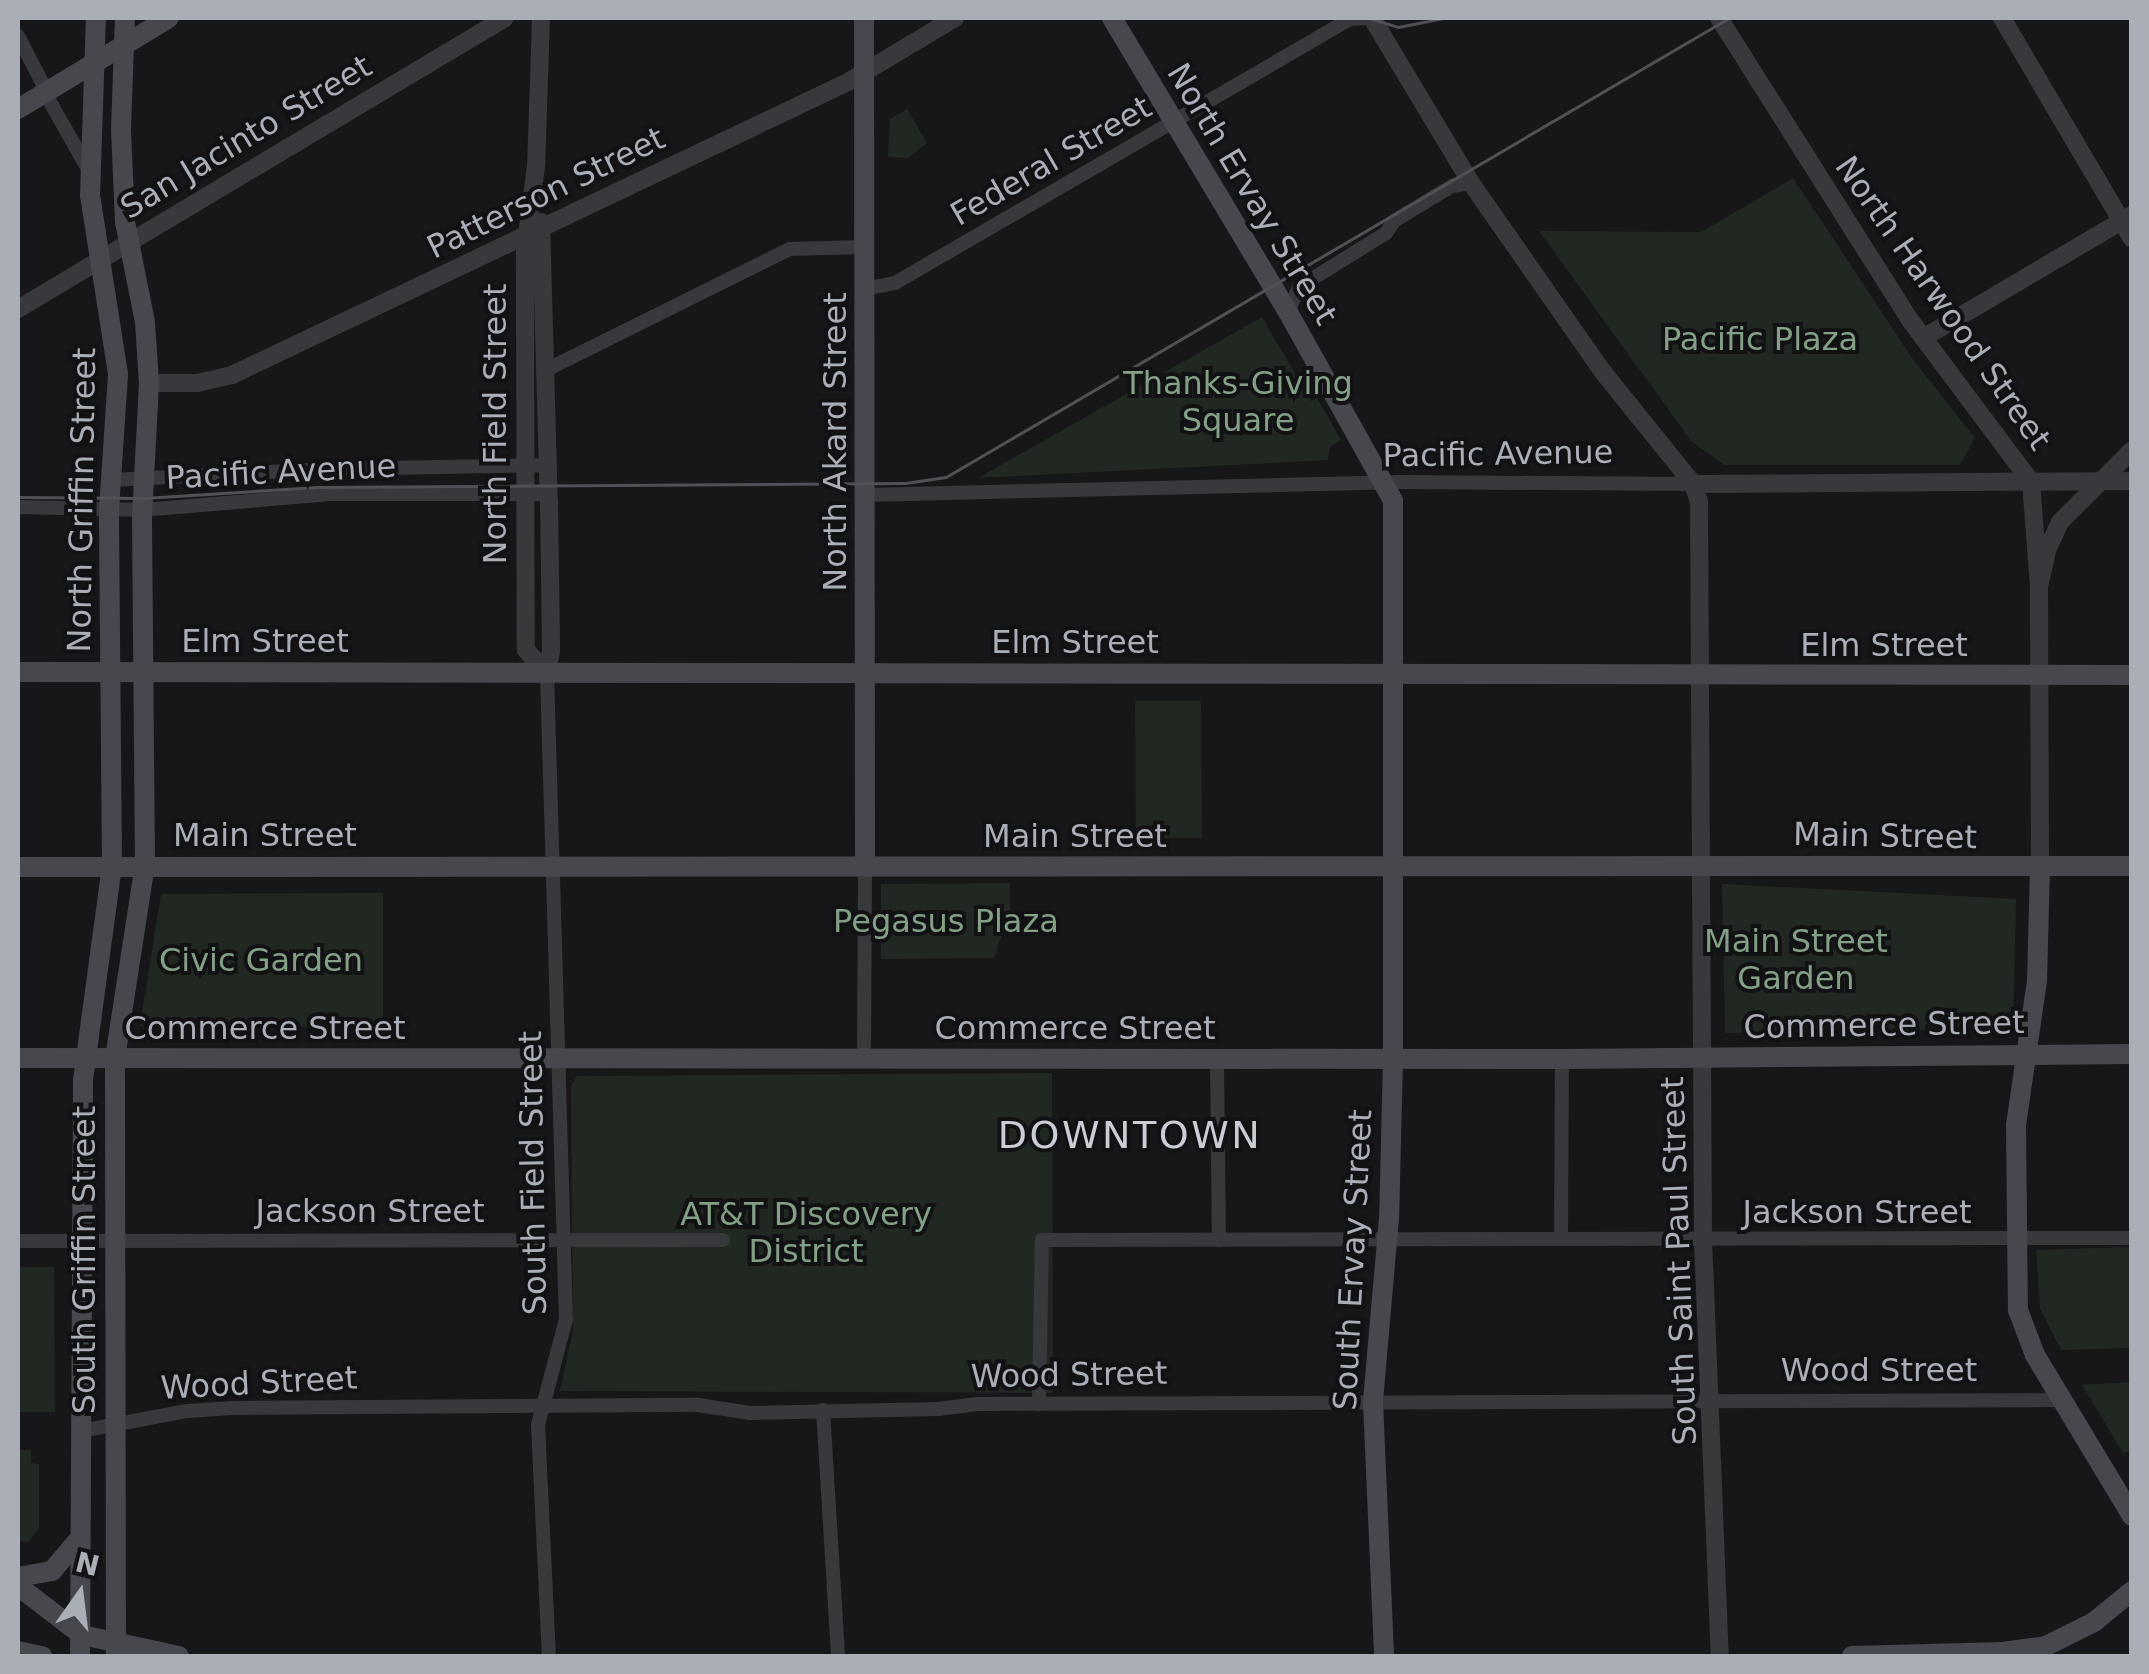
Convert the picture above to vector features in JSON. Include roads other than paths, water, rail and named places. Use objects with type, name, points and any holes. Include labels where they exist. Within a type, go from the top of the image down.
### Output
[{"type":"main road","name":"North Griffin Street","points":[[96,18],[88,168],[118,374],[110,510],[112,866]]},
{"type":"main road","name":"North Griffin Street","points":[[125,18],[121,154],[129,243],[145,322],[150,383],[142,510],[145,865]]},
{"type":"main road","points":[[18,109],[170,18]]},
{"type":"main road","name":"North Akard Street","points":[[864,18],[865,865]]},
{"type":"main road","name":"North Ervay Street","points":[[1112,18],[1288,312],[1392,501],[1392,867]]},
{"type":"main road","name":"Elm Street","points":[[18,672],[2132,675]]},
{"type":"main road","name":"South Griffin Street","points":[[116,1651],[114,1058],[145,865]]},
{"type":"main road","name":"Main Street","points":[[18,866],[2132,866]]},
{"type":"main road","name":"South Griffin Street","points":[[80,1656],[83,1058],[112,866]]},
{"type":"main road","name":"South Ervay Street","points":[[1384,1656],[1372,1402],[1387,1238],[1393,1059],[1392,867]]},
{"type":"main road","points":[[2040,867],[2037,981],[2016,1125],[2020,1319],[2060,1400],[2132,1516]]},
{"type":"main road","name":"Commerce Street","points":[[18,1058],[1562,1059],[2132,1054]]},
{"type":"main road","points":[[18,1576],[52,1571],[81,1536]]},
{"type":"main road","points":[[18,1586],[82,1635],[116,1651],[179,1656]]},
{"type":"main road","points":[[1852,1656],[1927,1656],[2046,1646],[2094,1622],[2132,1590]]},
{"type":"main road","points":[[18,1652],[42,1656]]},
{"type":"street","name":"San Jacinto Street","points":[[18,309],[505,18]]},
{"type":"street","name":"North Field Street","points":[[542,18],[526,465],[526,650],[548,673]]},
{"type":"street","name":"Patterson Street","points":[[150,383],[215,381],[534,233],[864,72],[955,18]]},
{"type":"street","name":"Federal Street","points":[[864,289],[894,283],[1350,19],[1370,18]]},
{"type":"street","points":[[1370,18],[1470,183],[1603,372],[1694,484]]},
{"type":"street","name":"North Harwood Street","points":[[1720,18],[1923,338],[2031,482],[2039,586],[2040,867]]},
{"type":"street","points":[[2002,18],[2126,218],[2132,239]]},
{"type":"street","points":[[18,36],[88,168]]},
{"type":"street","points":[[1288,312],[1298,287],[1386,232],[1394,221],[1452,186],[1470,183]]},
{"type":"street","points":[[1923,338],[2126,218]]},
{"type":"street","name":"North Field Street","points":[[534,233],[546,370],[554,866]]},
{"type":"street","points":[[546,370],[790,250],[862,247]]},
{"type":"street","name":"North Harwood Street","points":[[2039,586],[2054,533],[2071,508],[2132,450]]},
{"type":"street","name":"Pacific Avenue","points":[[111,480],[284,470],[548,465]]},
{"type":"street","name":"Pacific Avenue","points":[[866,494],[1384,484],[2132,481]]},
{"type":"street","name":"South Saint Paul Street","points":[[1694,484],[1698,501],[1703,1239],[1720,1656]]},
{"type":"street","name":"Pacific Avenue","points":[[18,507],[142,510],[331,494],[549,494]]},
{"type":"street","points":[[864,1058],[865,865]]},
{"type":"street","name":"South Field Street","points":[[549,1656],[538,1425],[566,1320],[554,866]]},
{"type":"street","points":[[1217,1059],[1219,1240]]},
{"type":"street","points":[[1562,1059],[1562,1238]]},
{"type":"street","name":"Jackson Street","points":[[1040,1404],[1042,1240],[2132,1238]]},
{"type":"street","name":"Jackson Street","points":[[18,1241],[723,1240]]},
{"type":"street","name":"Wood Street","points":[[81,1432],[232,1408],[698,1406],[750,1413],[1040,1404],[2060,1400]]},
{"type":"street","points":[[823,1410],[838,1656]]},
{"type":"tram line","points":[[1369,18],[1398,27],[1444,18]]},
{"type":"tram line","points":[[18,497],[144,498],[321,487],[905,483],[946,477],[1729,18]]},
{"type":"district","name":"DOWNTOWN","points":[[1130,1136]]},
{"type":"park label","name":"Pacific Plaza","points":[[1760,339]]},
{"type":"park label","name":"Thanks-Giving Square","points":[[1238,402]]},
{"type":"park label","name":"Pegasus Plaza","points":[[946,921]]},
{"type":"park label","name":"Civic Garden","points":[[261,960]]},
{"type":"park label","name":"Main Street Garden","points":[[1796,960]]},
{"type":"park label","name":"AT&T Discovery District","points":[[806,1234]]}]
